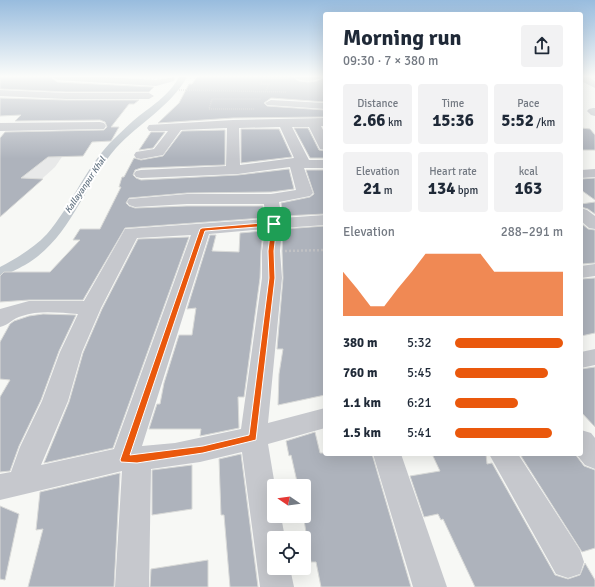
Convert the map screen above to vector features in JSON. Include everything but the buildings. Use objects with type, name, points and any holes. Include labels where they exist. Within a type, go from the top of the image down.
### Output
[{"type":"street","points":[[312,104],[323,106]]},
{"type":"street","points":[[153,128],[233,124],[319,123],[323,138]]},
{"type":"street","points":[[233,124],[233,170]]},
{"type":"street","points":[[135,202],[187,199],[271,199],[305,193],[299,163],[285,124]]},
{"type":"street","points":[[0,127],[100,126]]},
{"type":"street","points":[[141,155],[158,152],[177,127]]},
{"type":"street","points":[[141,174],[233,170],[299,163],[323,164]]},
{"type":"street","points":[[583,174],[595,173]]},
{"type":"street","points":[[268,531],[253,437],[272,278],[271,251],[274,224],[271,199]]},
{"type":"street","points":[[583,215],[595,224]]},
{"type":"street","points":[[10,484],[34,447],[55,401],[71,352],[90,308],[131,233],[323,220]]},
{"type":"street","points":[[132,587],[130,459],[202,229]]},
{"type":"street","points":[[583,272],[595,270]]},
{"type":"street","points":[[0,320],[4,316],[23,307],[90,308]]},
{"type":"street","points":[[583,360],[595,358]]},
{"type":"street","points":[[10,484],[130,459],[203,450],[323,419]]},
{"type":"street","points":[[583,443],[595,458]]},
{"type":"street","points":[[388,456],[430,587]]},
{"type":"street","points":[[504,456],[568,562]]},
{"type":"street","points":[[275,575],[277,587]]},
{"type":"path","points":[[210,104],[208,109],[254,109]]},
{"type":"path","points":[[271,251],[323,250]]},
{"type":"shaded area","points":[[70,145],[55,167],[14,204],[0,148]]},
{"type":"waterway","name":"Kallayanpur Khal","points":[[0,272],[17,264],[42,246],[60,226],[88,178],[104,156],[132,127],[161,104]]},
{"type":"route","points":[[274,224],[271,251],[272,278],[253,437],[203,450],[124,460],[202,229],[274,224]]}]
